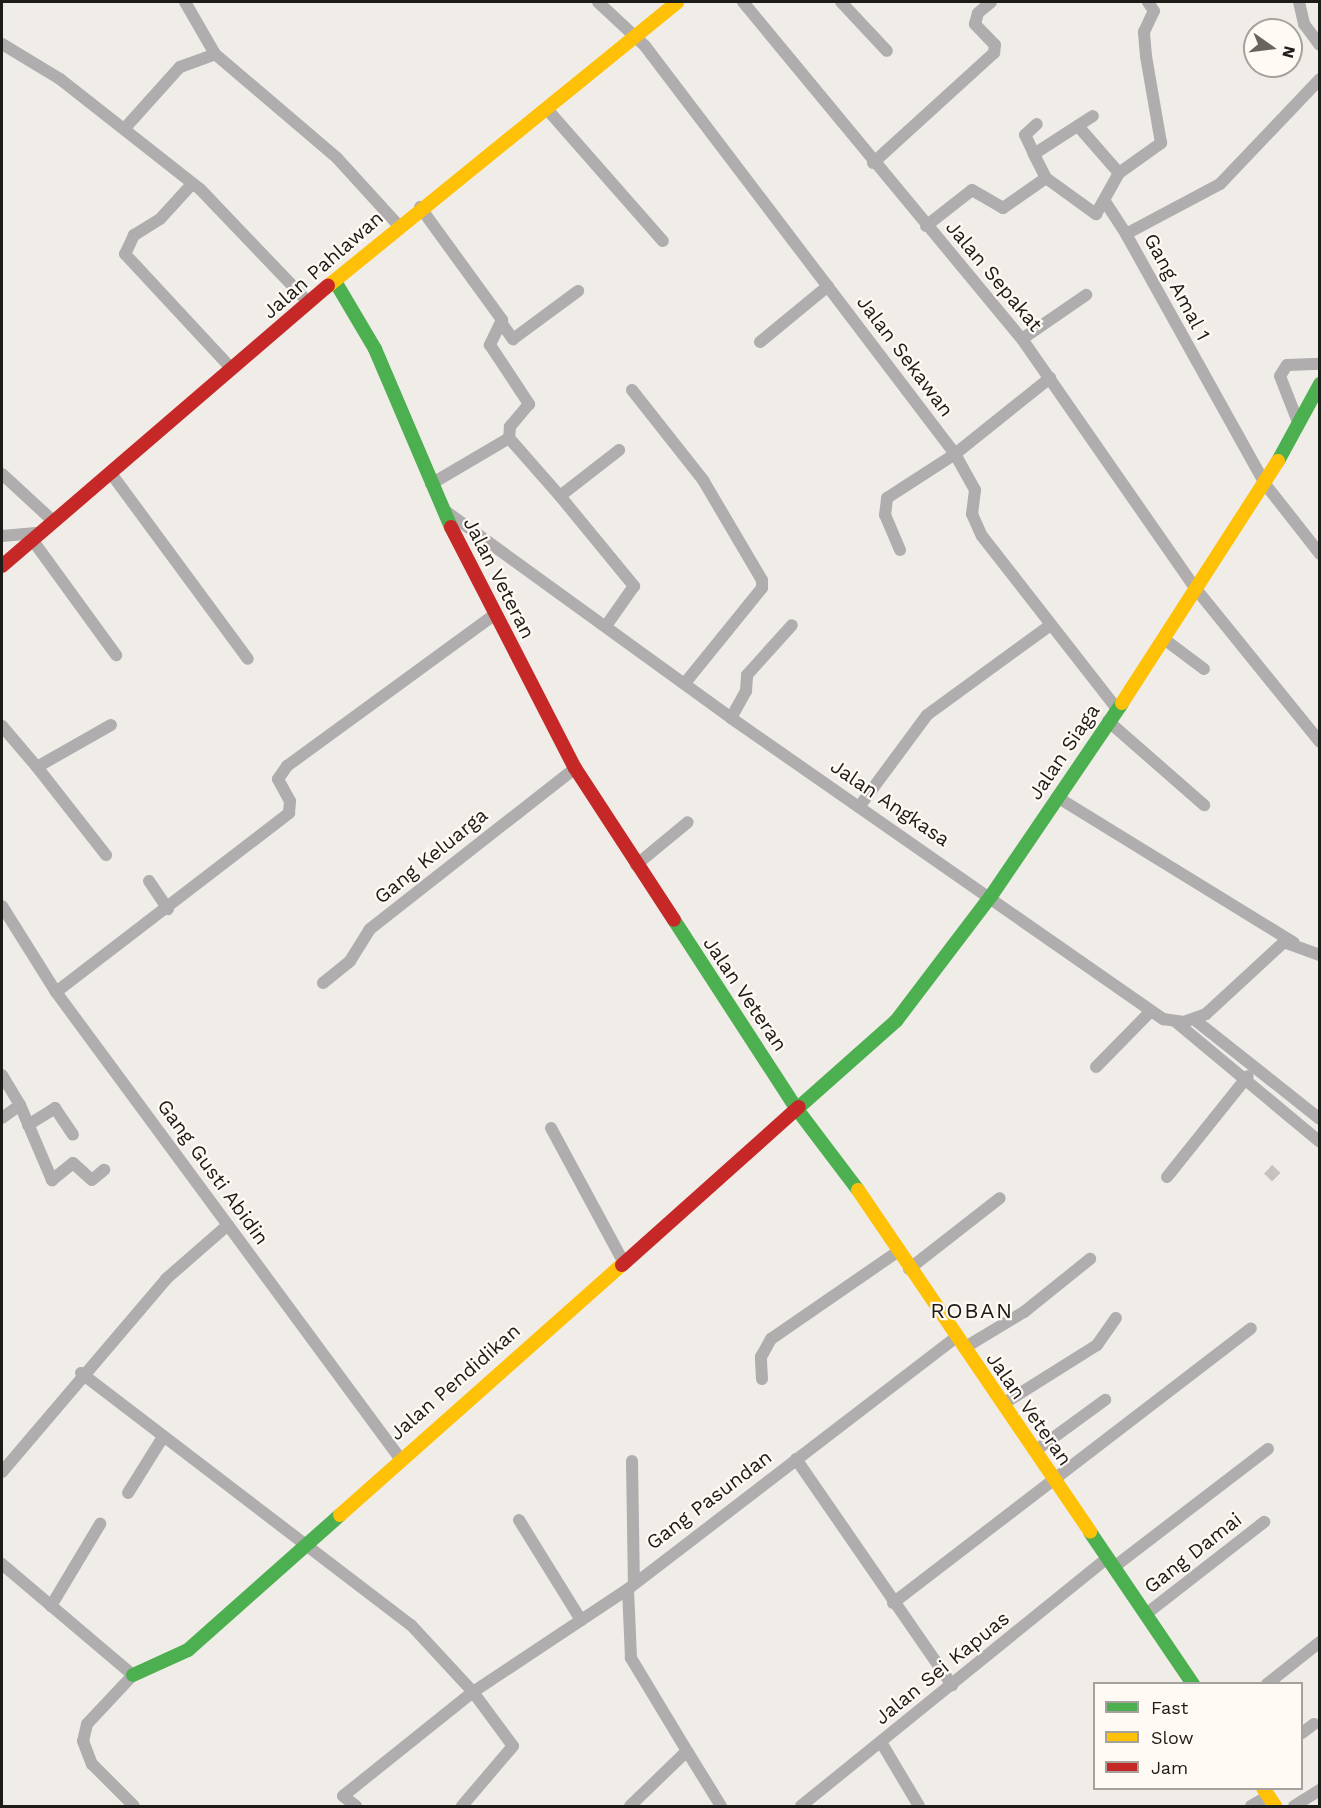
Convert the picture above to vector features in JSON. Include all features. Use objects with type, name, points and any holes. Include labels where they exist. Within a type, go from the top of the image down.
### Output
[{"type":"street","points":[[185,2],[215,54],[337,158],[399,226]]},
{"type":"street","name":"Jalan Sekawan","points":[[598,2],[634,36],[767,201],[955,454],[975,490],[974,522],[1112,715],[1204,806]]},
{"type":"street","name":"Jalan Sepakat","points":[[743,2],[873,163],[1022,339],[1196,589],[1320,742]]},
{"type":"street","points":[[841,2],[887,51]]},
{"type":"street","points":[[873,163],[994,53],[995,45],[975,24],[988,4],[973,2]]},
{"type":"street","points":[[1037,124],[1025,135],[1046,178],[1088,213],[1096,214],[1106,203],[1119,173],[1152,153],[1162,139],[1146,56],[1144,35],[1154,11],[1148,2]]},
{"type":"street","points":[[1299,2],[1304,24],[1320,45]]},
{"type":"street","name":"Jalan Pahlawan","points":[[2,566],[33,536],[309,303],[336,283],[420,207],[546,108],[671,3]]},
{"type":"street","points":[[2,44],[125,128],[192,184],[309,303]]},
{"type":"street","points":[[125,128],[180,67],[215,54]]},
{"type":"street","name":"Gang Amal 1","points":[[1320,79],[1228,178],[1126,234],[1265,484],[1320,554]]},
{"type":"street","points":[[546,108],[663,241]]},
{"type":"street","points":[[1034,154],[1093,116]]},
{"type":"street","points":[[1078,126],[1119,173]]},
{"type":"street","points":[[926,226],[972,190],[1003,208],[1046,178]]},
{"type":"street","points":[[192,184],[160,219],[134,235],[125,254],[232,369]]},
{"type":"street","points":[[1106,203],[1126,234]]},
{"type":"street","points":[[420,207],[513,339],[578,291]]},
{"type":"street","name":"Jalan Veteran","points":[[336,283],[375,349],[441,507],[494,615],[575,768],[796,1108],[1003,1404],[1192,1682]]},
{"type":"street","points":[[760,342],[828,286]]},
{"type":"street","points":[[1022,339],[1086,295]]},
{"type":"street","points":[[502,324],[490,345],[529,404],[510,427],[509,438],[634,586],[606,626]]},
{"type":"street","points":[[1298,422],[1280,376],[1287,365],[1320,364]]},
{"type":"street","points":[[900,550],[885,515],[887,498],[955,454],[1050,378]]},
{"type":"street","name":"Jalan Siaga","points":[[796,1108],[896,1021],[991,896],[1265,484],[1320,384]]},
{"type":"street","points":[[632,390],[703,480],[762,580],[762,588],[686,682]]},
{"type":"street","points":[[431,484],[509,438]]},
{"type":"street","points":[[560,496],[619,450]]},
{"type":"street","points":[[110,472],[248,659]]},
{"type":"street","points":[[2,474],[52,520]]},
{"type":"street","name":"Jalan Angkasa","points":[[441,507],[686,682],[731,718],[991,896],[1150,1012],[1176,1022],[1195,1020]]},
{"type":"street","points":[[2,536],[33,536],[116,655]]},
{"type":"street","points":[[56,992],[168,909],[289,813],[290,801],[278,779],[287,766],[494,615]]},
{"type":"street","points":[[731,718],[746,692],[747,675],[792,625]]},
{"type":"street","points":[[859,807],[927,715],[1049,626]]},
{"type":"street","points":[[1164,639],[1204,669]]},
{"type":"street","points":[[37,767],[111,725]]},
{"type":"street","points":[[2,726],[106,855]]},
{"type":"street","name":"Gang Keluarga","points":[[323,983],[350,961],[370,929],[575,768]]},
{"type":"street","points":[[1057,797],[1298,945],[1320,955]]},
{"type":"street","points":[[636,865],[688,822]]},
{"type":"street","points":[[149,881],[168,909]]},
{"type":"street","name":"Gang Gusti Abidin","points":[[2,908],[56,992],[399,1457]]},
{"type":"street","points":[[1298,945],[1279,945],[1195,1020],[1320,1119]]},
{"type":"street","points":[[1096,1067],[1150,1012]]},
{"type":"street","points":[[1176,1022],[1320,1142]]},
{"type":"street","points":[[1167,1177],[1254,1068]]},
{"type":"street","points":[[2,1075],[20,1105],[52,1180],[73,1163],[92,1180],[104,1170]]},
{"type":"street","points":[[2,1118],[20,1105]]},
{"type":"street","points":[[28,1125],[55,1108],[73,1135]]},
{"type":"street","name":"Jalan Pendidikan","points":[[133,1675],[188,1650],[399,1457],[796,1108]]},
{"type":"street","points":[[550,1128],[622,1261]]},
{"type":"street","points":[[909,1269],[1000,1198]]},
{"type":"street","points":[[2,1472],[81,1373],[166,1279],[228,1225]]},
{"type":"street","points":[[762,1379],[761,1357],[771,1339],[897,1252]]},
{"type":"street","name":"Gang Pasundan","points":[[356,1806],[343,1796],[473,1692],[631,1585],[796,1459],[960,1343],[1024,1312],[1090,1259]]},
{"type":"street","points":[[1003,1404],[1097,1345],[1116,1318]]},
{"type":"street","points":[[893,1603],[1251,1328]]},
{"type":"street","points":[[81,1373],[302,1547],[411,1625],[473,1692],[513,1746],[462,1806]]},
{"type":"street","points":[[1035,1451],[1106,1400]]},
{"type":"street","points":[[128,1493],[163,1437]]},
{"type":"street","name":"Jalan Sei Kapuas","points":[[801,1806],[1110,1563],[1268,1449]]},
{"type":"street","points":[[796,1459],[893,1603],[952,1685]]},
{"type":"street","points":[[632,1461],[631,1658],[721,1806]]},
{"type":"street","points":[[519,1520],[581,1620]]},
{"type":"street","name":"Gang Damai","points":[[1146,1614],[1264,1522]]},
{"type":"street","points":[[51,1606],[100,1524]]},
{"type":"street","points":[[2,1564],[133,1675],[87,1724],[83,1741],[92,1764],[135,1806]]},
{"type":"street","points":[[1268,1682],[1320,1642]]},
{"type":"street","points":[[1303,1732],[1314,1724]]},
{"type":"street","points":[[881,1743],[919,1806]]},
{"type":"street","points":[[630,1806],[687,1751]]},
{"type":"street","points":[[1294,1806],[1320,1790]]},
{"type":"street","points":[[1251,1806],[1269,1797]]},
{"type":"tunnel","points":[[1268,1169],[1279,1180]]},
{"type":"traffic: fast","points":[[336,283],[375,349],[451,527]]},
{"type":"traffic: fast","points":[[1278,461],[1320,384]]},
{"type":"traffic: fast","points":[[799,1107],[896,1021],[991,896],[1122,703]]},
{"type":"traffic: fast","points":[[674,920],[796,1108],[858,1190]]},
{"type":"traffic: fast","points":[[133,1675],[188,1650],[340,1515]]},
{"type":"traffic: fast","points":[[1090,1532],[1192,1682]]},
{"type":"traffic: slow","points":[[328,286],[677,2]]},
{"type":"traffic: slow","points":[[1122,703],[1278,461]]},
{"type":"traffic: slow","points":[[858,1190],[1090,1532]]},
{"type":"traffic: slow","points":[[340,1515],[622,1265]]},
{"type":"traffic: slow","points":[[1264,1790],[1275,1806]]},
{"type":"traffic: jam","points":[[2,566],[328,286]]},
{"type":"traffic: jam","points":[[451,527],[575,768],[674,920]]},
{"type":"traffic: jam","points":[[622,1265],[799,1107]]},
{"type":"district","name":"ROBAN","points":[[972,1311]]}]
